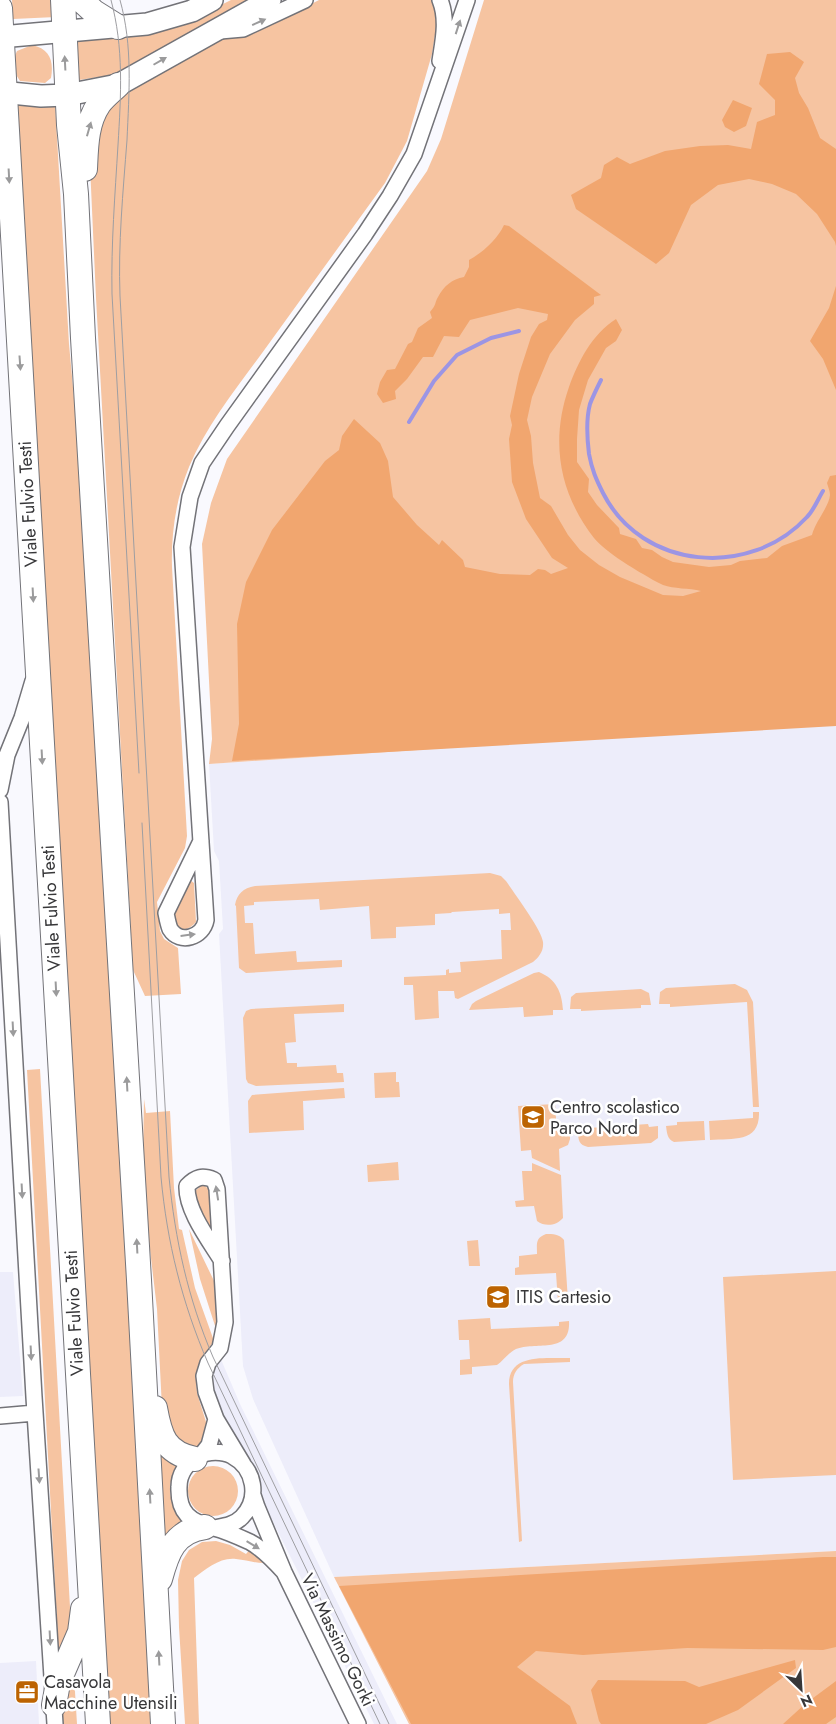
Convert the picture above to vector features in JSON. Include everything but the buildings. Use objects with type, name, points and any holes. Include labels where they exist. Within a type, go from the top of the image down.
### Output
[{"type":"main road","points":[[63,0],[67,95],[76,194],[84,358],[139,1280],[163,1724]]},
{"type":"main road","points":[[81,0],[94,12],[118,28]]},
{"type":"main road","name":"Viale Fulvio Testi","points":[[0,8],[2,92],[97,1720]]},
{"type":"main road","points":[[76,194],[85,169],[86,139],[93,117],[100,104],[118,84]]},
{"type":"main road","points":[[0,274],[0,284],[16,314]]},
{"type":"main road","points":[[139,1280],[147,1310],[155,1409],[159,1430],[168,1446],[178,1454],[199,1457]]},
{"type":"main road","points":[[156,1593],[166,1556],[175,1542],[186,1532],[198,1528],[209,1528]]},
{"type":"main road","points":[[55,1715],[58,1683],[80,1632],[88,1560]]},
{"type":"street","points":[[1,37],[148,24],[192,10],[212,0]]},
{"type":"street","points":[[2,92],[41,96],[67,95],[118,84],[270,0]]},
{"type":"street","points":[[211,31],[242,29],[305,0]]},
{"type":"street","points":[[436,88],[445,25],[440,0]]},
{"type":"street","points":[[200,841],[166,913],[171,930],[178,936],[190,937],[201,932],[206,920],[182,548],[190,497],[202,462],[390,196],[414,154],[467,0]]},
{"type":"street","points":[[0,790],[7,755],[22,718],[37,667]]},
{"type":"street","points":[[0,802],[35,1413],[55,1715]]},
{"type":"street","points":[[216,1419],[209,1445],[199,1457],[184,1468],[179,1480],[178,1497],[183,1509],[191,1519],[209,1528],[230,1526],[241,1518],[250,1508],[253,1484],[251,1475],[216,1419],[206,1392],[204,1376],[208,1363],[220,1348],[225,1322],[222,1261],[217,1189],[214,1180],[205,1177],[195,1178],[187,1186],[187,1196],[203,1230],[222,1261]]},
{"type":"street","points":[[0,1416],[35,1413]]},
{"type":"street","points":[[199,1457],[213,1452],[226,1453],[243,1464]]},
{"type":"street","name":"Via Massimo Gorki","points":[[253,1494],[284,1572],[358,1724]]},
{"type":"street","name":"Via Massimo Gorki","points":[[209,1528],[251,1542],[268,1555],[284,1572]]},
{"type":"shaded area","points":[[12,0],[55,0],[56,17],[13,19]]},
{"type":"shaded area","points":[[231,0],[255,0],[118,74],[79,80],[76,41],[221,5]]},
{"type":"shaded area","points":[[319,0],[432,0],[435,4],[437,22],[432,54],[407,141],[385,183],[224,406],[196,451],[181,491],[172,542],[172,567],[187,836],[185,848],[157,902],[160,931],[164,939],[178,948],[181,994],[145,996],[133,970],[89,143],[105,104],[218,40],[239,37],[275,23]]},
{"type":"shaded area","points":[[484,0],[836,0],[836,722],[209,764],[212,739],[202,544],[211,503],[227,459],[427,171],[441,139]]},
{"type":"shaded area","points":[[32,45],[43,49],[51,61],[51,78],[45,83],[20,81],[16,74],[14,58],[17,51]]},
{"type":"shaded area","points":[[790,52],[804,62],[795,78],[799,93],[808,108],[820,138],[836,149],[836,246],[817,214],[796,194],[772,184],[749,179],[718,185],[691,205],[669,253],[656,264],[576,209],[571,195],[601,178],[604,165],[617,157],[630,164],[665,151],[700,146],[728,145],[751,149],[757,122],[775,115],[775,100],[759,84],[767,54]]},
{"type":"shaded area","points":[[733,100],[752,108],[746,126],[734,132],[725,127],[722,120]]},
{"type":"shaded area","points":[[55,103],[69,344],[83,496],[153,1724],[107,1724],[16,104]]},
{"type":"shaded area","points":[[504,225],[509,226],[601,295],[594,297],[594,304],[575,320],[550,354],[532,397],[527,420],[540,498],[551,506],[568,535],[580,550],[599,565],[620,577],[663,595],[683,596],[701,591],[663,585],[611,553],[594,538],[582,521],[566,485],[559,447],[563,407],[569,387],[587,349],[600,332],[616,319],[622,330],[616,341],[606,348],[588,380],[579,410],[577,462],[589,479],[588,492],[597,505],[619,528],[620,534],[636,539],[642,548],[652,550],[673,562],[709,567],[767,558],[782,546],[812,535],[829,500],[830,494],[827,483],[830,476],[836,475],[836,726],[232,761],[239,724],[237,624],[246,582],[272,530],[325,461],[339,450],[342,436],[354,419],[380,443],[388,461],[393,497],[417,525],[439,545],[442,540],[463,560],[465,567],[500,574],[530,575],[538,569],[545,570],[551,574],[568,568],[552,558],[526,519],[512,482],[509,439],[512,425],[510,416],[519,374],[531,337],[539,324],[547,320],[548,314],[518,308],[470,320],[459,337],[444,336],[433,357],[423,357],[407,379],[395,391],[396,399],[383,403],[377,394],[380,382],[387,370],[395,369],[408,344],[412,342],[418,328],[432,318],[430,312],[443,290],[452,281],[464,277],[469,267],[469,260],[498,236]]},
{"type":"shaded area","points":[[836,286],[836,390],[823,359],[810,341],[829,308]]},
{"type":"shaded area","name":"Centro scolastico Parco Nord","points":[[836,722],[836,1551],[334,1577],[253,1399],[243,1366],[219,934],[223,929],[219,861],[214,851],[209,764]]},
{"type":"shaded area","points":[[490,873],[501,876],[506,881],[527,912],[541,936],[543,942],[542,951],[533,962],[458,999],[455,998],[454,991],[438,991],[439,1018],[415,1020],[413,985],[404,985],[404,977],[446,975],[446,970],[449,969],[449,973],[461,972],[460,962],[502,959],[501,930],[511,930],[510,913],[499,914],[499,909],[435,914],[435,925],[396,927],[396,938],[371,939],[369,906],[320,910],[319,899],[254,902],[254,905],[244,906],[245,923],[253,923],[255,954],[296,951],[297,962],[342,960],[342,967],[246,973],[239,968],[235,905],[239,895],[247,888],[255,886]]},
{"type":"shaded area","points":[[190,880],[194,883],[196,922],[188,928],[180,929],[175,923],[174,913],[178,901]]},
{"type":"shaded area","points":[[539,972],[554,982],[561,997],[563,1010],[553,1010],[553,1015],[524,1017],[523,1007],[469,1010],[476,1001]]},
{"type":"shaded area","points":[[735,984],[747,990],[753,1002],[759,1107],[753,1107],[747,1002],[670,1007],[670,1004],[659,1004],[660,992],[666,988]]},
{"type":"shaded area","points":[[641,989],[649,993],[651,1005],[641,1005],[641,1008],[581,1011],[581,1009],[570,1009],[571,997],[576,993]]},
{"type":"shaded area","points":[[344,1004],[344,1012],[294,1014],[296,1042],[285,1043],[287,1063],[297,1063],[297,1067],[336,1065],[337,1073],[343,1073],[344,1082],[256,1086],[248,1083],[246,1079],[243,1018],[246,1011],[251,1009]]},
{"type":"shaded area","points":[[40,1069],[71,1625],[59,1658],[27,1070]]},
{"type":"shaded area","points":[[396,1072],[396,1082],[399,1082],[400,1097],[375,1098],[374,1073]]},
{"type":"shaded area","points":[[344,1088],[345,1098],[303,1101],[304,1130],[249,1133],[248,1101],[252,1095]]},
{"type":"shaded area","points":[[144,1099],[146,1113],[170,1111],[174,1188],[179,1229],[182,1230],[195,1288],[214,1341],[200,1360],[196,1378],[197,1393],[207,1425],[202,1444],[192,1451],[163,1428],[157,1309],[145,1207],[143,1156]]},
{"type":"shaded area","points":[[555,1104],[557,1132],[570,1132],[568,1145],[559,1149],[560,1171],[532,1158],[531,1150],[521,1151],[518,1106]]},
{"type":"shaded area","points":[[753,1112],[759,1112],[758,1122],[750,1134],[744,1137],[710,1140],[709,1121],[753,1118]]},
{"type":"shaded area","points":[[704,1121],[705,1140],[674,1142],[668,1136],[666,1126],[677,1125],[677,1122]]},
{"type":"shaded area","points":[[648,1124],[649,1127],[658,1126],[658,1138],[651,1143],[588,1147],[583,1145],[579,1139],[578,1131],[588,1131],[589,1128]]},
{"type":"shaded area","points":[[398,1162],[399,1180],[368,1182],[367,1165]]},
{"type":"shaded area","points":[[532,1163],[561,1175],[563,1218],[554,1224],[543,1224],[537,1221],[534,1206],[516,1207],[515,1201],[524,1200],[522,1171],[532,1171]]},
{"type":"shaded area","points":[[201,1186],[205,1186],[210,1190],[212,1229],[210,1230],[194,1197],[195,1191]]},
{"type":"shaded area","points":[[189,1229],[215,1283],[217,1332],[200,1279]]},
{"type":"shaded area","points":[[546,1234],[558,1235],[564,1240],[568,1301],[558,1302],[556,1273],[515,1275],[515,1268],[519,1267],[519,1256],[537,1254],[538,1239]]},
{"type":"shaded area","points":[[478,1240],[480,1266],[469,1266],[467,1241]]},
{"type":"shaded area","points":[[836,1271],[836,1475],[733,1480],[723,1277]]},
{"type":"shaded area","points":[[0,1272],[13,1272],[23,1396],[0,1397]]},
{"type":"shaded area","points":[[490,1318],[491,1329],[559,1326],[559,1322],[569,1321],[568,1332],[564,1339],[558,1343],[516,1349],[497,1365],[472,1367],[472,1374],[460,1375],[460,1360],[470,1359],[469,1340],[459,1340],[458,1320]]},
{"type":"shaded area","points":[[220,1357],[240,1404],[397,1724],[374,1724],[259,1494],[216,1402],[210,1379],[214,1366]]},
{"type":"shaded area","points":[[570,1358],[570,1362],[524,1364],[517,1369],[514,1376],[522,1541],[519,1542],[509,1384],[511,1374],[515,1367],[531,1359]]},
{"type":"shaded area","points":[[158,1449],[179,1461],[172,1478],[170,1494],[175,1510],[188,1523],[164,1541]]},
{"type":"shaded area","points":[[213,1466],[222,1468],[233,1477],[238,1491],[236,1500],[227,1511],[213,1516],[204,1514],[193,1505],[188,1491],[190,1482],[199,1471]]},
{"type":"shaded area","points":[[216,1541],[230,1545],[246,1554],[251,1548],[267,1559],[264,1563],[236,1559],[224,1560],[214,1564],[194,1578],[199,1724],[185,1724],[178,1580],[182,1561],[189,1550],[202,1542]]},
{"type":"shaded area","points":[[836,1551],[836,1724],[409,1724],[334,1577]]},
{"type":"shaded area","points":[[836,1557],[836,1647],[823,1650],[687,1648],[583,1655],[536,1651],[517,1667],[570,1706],[577,1724],[411,1724],[339,1586]]},
{"type":"shaded area","points":[[73,1660],[77,1724],[63,1724],[62,1697]]},
{"type":"shaded area","points":[[795,1660],[796,1668],[738,1710],[706,1724],[601,1724],[591,1690],[598,1680],[685,1681],[699,1687]]},
{"type":"shaded area","points":[[36,1661],[39,1724],[0,1724],[0,1663]]},
{"type":"shaded area","points":[[836,1681],[836,1717],[826,1724],[783,1724],[805,1704]]},
{"type":"waterway","points":[[409,422],[434,381],[457,355],[491,338],[519,331]]},
{"type":"waterway","points":[[601,380],[590,404],[588,416],[587,429],[591,465],[603,493],[621,519],[643,538],[670,551],[698,557],[728,557],[757,550],[783,537],[807,517],[823,491]]},
{"type":"tram line","points":[[111,0],[120,54],[120,108],[112,294],[139,773]]},
{"type":"tram line","points":[[120,0],[127,35],[129,70],[129,105],[120,238],[120,296],[169,1177],[175,1223],[184,1269],[196,1313],[213,1357],[389,1724]]},
{"type":"tram line","points":[[142,823],[161,1177],[167,1225],[183,1295],[208,1363],[380,1724]]},
{"type":"place","name":"Centro scolastico Parco Nord","points":[[533,1117]]},
{"type":"place","name":"ITIS Cartesio","points":[[498,1297]]},
{"type":"place","name":"Casavola Macchine Utensili","points":[[27,1692]]}]
